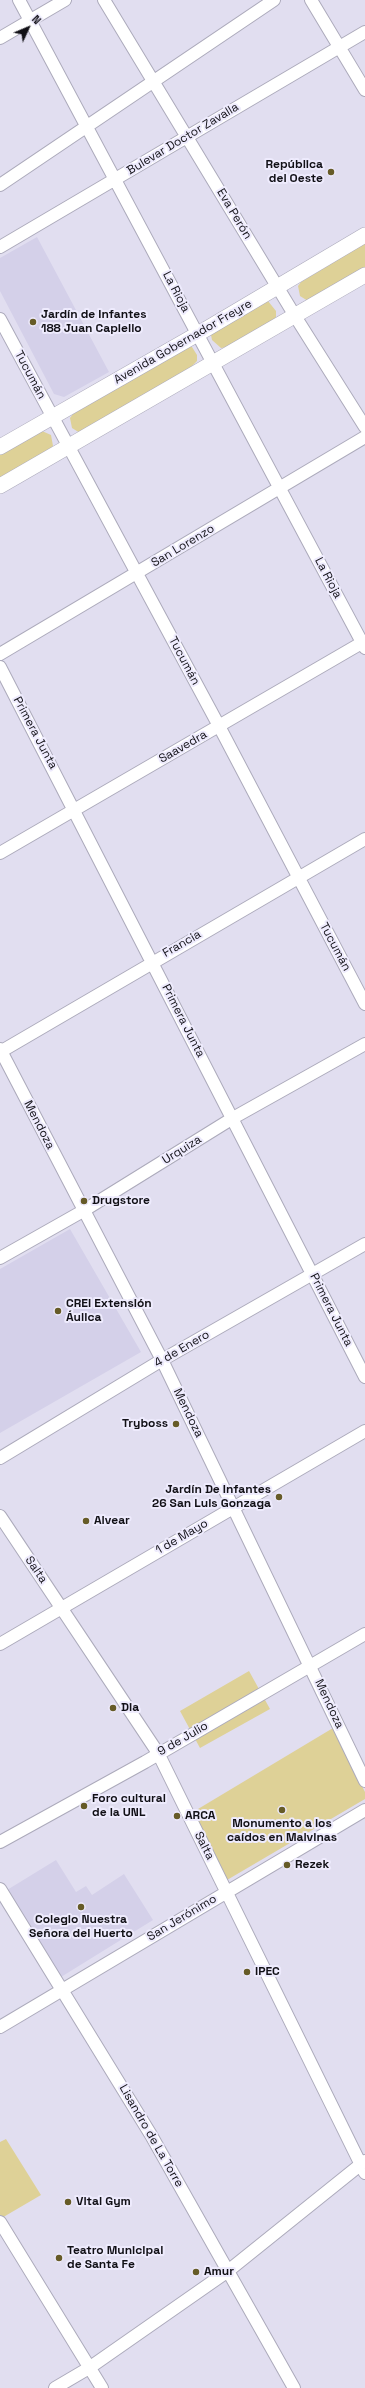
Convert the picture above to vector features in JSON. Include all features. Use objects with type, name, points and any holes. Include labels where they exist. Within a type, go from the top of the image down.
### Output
[{"type":"main road","name":"Avenida Gobernador Freyre","points":[[0,447],[198,334],[365,235]]},
{"type":"main road","points":[[0,486],[365,275]]},
{"type":"street","name":"La Rioja","points":[[20,0],[364,644]]},
{"type":"street","points":[[0,38],[65,0]]},
{"type":"street","name":"Eva Perón","points":[[104,0],[295,316],[365,427]]},
{"type":"street","points":[[0,185],[88,126],[152,80],[274,0]]},
{"type":"street","points":[[311,0],[365,90]]},
{"type":"street","name":"Bulevar Doctor Zavalla","points":[[0,247],[365,32]]},
{"type":"street","name":"Tucumán","points":[[0,319],[219,726],[365,1004]]},
{"type":"street","name":"San Lorenzo","points":[[0,654],[137,574],[365,437]]},
{"type":"street","name":"Saavedra","points":[[0,853],[364,644]]},
{"type":"street","name":"Primera Junta","points":[[0,667],[75,810],[365,1377]]},
{"type":"street","name":"Francia","points":[[0,1051],[365,839]]},
{"type":"street","name":"Urquiza","points":[[0,1258],[83,1211],[233,1118],[365,1044]]},
{"type":"street","name":"Mendoza","points":[[0,1051],[162,1360],[234,1506],[365,1781]]},
{"type":"street","name":"4 de Enero","points":[[0,1458],[162,1360],[365,1244]]},
{"type":"street","name":"1 de Mayo","points":[[0,1644],[61,1606],[365,1431]]},
{"type":"street","name":"Salta","points":[[0,1516],[158,1753],[363,2166]]},
{"type":"street","name":"9 de Julio","points":[[0,1842],[365,1634]]},
{"type":"street","name":"San Jerónimo","points":[[0,2027],[365,1810]]},
{"type":"street","name":"Lisandro de La Torre","points":[[0,1889],[151,2135],[294,2388]]},
{"type":"street","points":[[54,2388],[89,2368],[228,2271],[363,2166]]},
{"type":"street","points":[[0,2222],[102,2388]]},
{"type":"shaded area","points":[[37,237],[109,372],[64,397],[54,394],[0,291],[0,258]]},
{"type":"shaded area","points":[[365,243],[365,268],[308,301],[300,296],[298,286],[301,282]]},
{"type":"shaded area","points":[[268,301],[276,311],[276,317],[271,322],[227,347],[221,348],[212,340],[211,335],[213,330],[260,303]]},
{"type":"shaded area","points":[[187,346],[192,347],[197,355],[197,361],[191,367],[80,433],[72,428],[70,418],[73,414]]},
{"type":"shaded area","points":[[42,431],[51,435],[53,446],[47,452],[0,480],[0,455]]},
{"type":"shaded area","name":"CREI Extensión Áulica","points":[[70,1229],[141,1352],[0,1433],[0,1269]]},
{"type":"shaded area","points":[[249,1671],[270,1709],[200,1748],[180,1711]]},
{"type":"shaded area","points":[[333,1728],[365,1792],[365,1799],[227,1880],[193,1812]]},
{"type":"shaded area","name":"Colegio Nuestra Señora del Huerto","points":[[56,1860],[76,1892],[86,1886],[92,1895],[124,1874],[153,1920],[61,1977],[7,1890]]},
{"type":"shaded area","points":[[6,2139],[41,2195],[0,2219],[0,2142]]},
{"type":"place","name":"República del Oeste","points":[[331,172]]},
{"type":"place","name":"Jardín de Infantes 188 Juan Capiello","points":[[33,322]]},
{"type":"place","name":"Drugstore","points":[[84,1201]]},
{"type":"place","name":"CREI Extensión Áulica","points":[[58,1311]]},
{"type":"place","name":"Tryboss","points":[[176,1424]]},
{"type":"place","name":"Jardín De Infantes 26 San Luis Gonzaga","points":[[279,1497]]},
{"type":"place","name":"Alvear","points":[[86,1521]]},
{"type":"place","name":"Dia","points":[[113,1708]]},
{"type":"place","name":"Foro cultural de la UNL","points":[[84,1806]]},
{"type":"place","name":"Monumento a los caídos en Malvinas","points":[[282,1810]]},
{"type":"place","name":"ARCA","points":[[177,1816]]},
{"type":"place","name":"Rezek","points":[[287,1865]]},
{"type":"place","name":"Colegio Nuestra Señora del Huerto","points":[[81,1907]]},
{"type":"place","name":"IPEC","points":[[247,1972]]},
{"type":"place","name":"Vital Gym","points":[[68,2202]]},
{"type":"place","name":"Teatro Municipal de Santa Fe","points":[[59,2258]]},
{"type":"place","name":"Amur","points":[[196,2272]]}]
